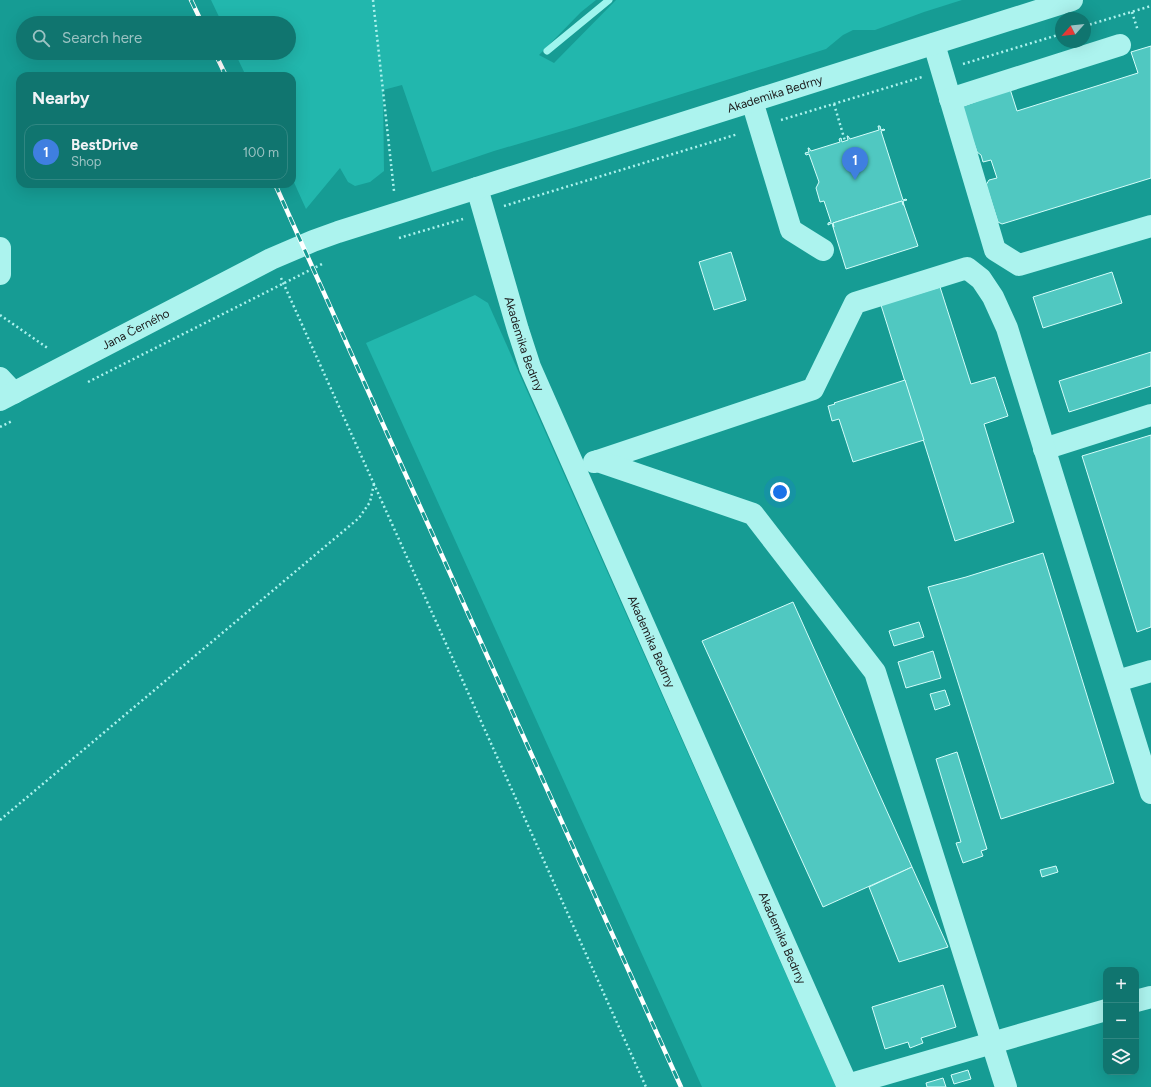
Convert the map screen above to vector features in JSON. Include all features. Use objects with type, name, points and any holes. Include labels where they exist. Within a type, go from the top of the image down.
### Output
[{"type":"street","name":"Akademika Bedrny","points":[[313,241],[397,213],[1072,0]]},
{"type":"street","points":[[934,44],[995,250],[1019,265],[1151,226]]},
{"type":"street","points":[[950,100],[1120,45]]},
{"type":"street","points":[[752,101],[791,230],[823,250]]},
{"type":"street","name":"Akademika Bedrny","points":[[477,188],[530,367],[847,1086]]},
{"type":"street","name":"Jana Černého","points":[[4,390],[271,259],[313,241]]},
{"type":"street","points":[[0,248],[0,274]]},
{"type":"street","points":[[574,468],[812,389],[855,303],[967,268],[981,279],[993,297],[1007,328],[1151,793]]},
{"type":"street","points":[[1044,448],[1151,415]]},
{"type":"street","points":[[598,461],[754,514],[875,672],[1006,1087]]},
{"type":"street","points":[[1116,682],[1151,671]]},
{"type":"street","points":[[1139,1000],[1151,997]]},
{"type":"street","points":[[847,1086],[992,1042],[1103,1011]]},
{"type":"path","points":[[373,0],[397,213]]},
{"type":"path","points":[[1091,24],[1151,6]]},
{"type":"path","points":[[1132,12],[1137,27]]},
{"type":"path","points":[[394,240],[1055,36]]},
{"type":"path","points":[[834,104],[845,140]]},
{"type":"path","points":[[271,259],[646,1087]]},
{"type":"path","points":[[82,385],[328,261]]},
{"type":"path","points":[[0,315],[50,349]]},
{"type":"path","points":[[0,820],[359,518],[370,502],[374,484]]},
{"type":"green space","points":[[211,0],[596,0],[581,12],[539,55],[554,63],[616,0],[962,0],[875,30],[853,30],[843,35],[826,49],[494,151],[432,172],[402,85],[383,90],[384,171],[370,182],[355,186],[348,182],[340,168],[306,209],[296,187],[296,72],[244,72],[238,60],[296,60],[296,16],[219,16]]},
{"type":"green space","points":[[475,295],[488,303],[836,1087],[702,1087],[366,343]]},
{"type":"building","points":[[1151,46],[1151,178],[1002,224],[998,222],[986,185],[989,180],[997,178],[991,160],[983,162],[981,155],[977,152],[961,107],[1010,89],[1017,111],[1138,73],[1131,52]]},
{"type":"building","points":[[878,126],[880,126],[881,130],[885,130],[881,131],[903,200],[907,200],[903,201],[904,205],[902,201],[833,223],[834,227],[832,223],[828,225],[828,223],[831,222],[824,201],[820,202],[816,188],[819,182],[809,154],[806,155],[805,153],[809,152],[808,148],[811,151],[840,142],[839,139],[841,138],[842,142],[848,140],[847,136],[850,139],[879,130]]},
{"type":"building","points":[[902,201],[918,246],[846,269],[833,223]]},
{"type":"building","points":[[731,252],[746,300],[714,310],[699,262]]},
{"type":"building","points":[[1112,272],[1122,303],[1043,328],[1033,297]]},
{"type":"building","points":[[940,287],[971,384],[995,377],[1008,416],[984,424],[1014,522],[955,541],[881,305]]},
{"type":"building","points":[[1151,352],[1151,386],[1069,412],[1059,381]]},
{"type":"building","points":[[905,380],[924,440],[853,462],[839,419],[832,421],[828,406]]},
{"type":"building","points":[[1151,435],[1151,627],[1137,632],[1082,456]]},
{"type":"building","points":[[1043,553],[1114,783],[1001,819],[928,587]]},
{"type":"building","points":[[793,602],[912,867],[823,907],[702,641]]},
{"type":"building","points":[[919,622],[924,637],[894,646],[889,631]]},
{"type":"building","points":[[933,651],[941,678],[906,688],[898,662]]},
{"type":"building","points":[[945,690],[950,705],[935,710],[930,694]]},
{"type":"building","points":[[957,752],[987,849],[981,851],[983,856],[963,863],[956,843],[961,842],[936,759]]},
{"type":"building","points":[[1056,866],[1058,872],[1042,877],[1040,870]]},
{"type":"building","points":[[912,867],[948,947],[899,962],[869,887]]},
{"type":"building","points":[[943,985],[956,1027],[921,1038],[923,1043],[910,1048],[908,1042],[885,1049],[872,1007]]},
{"type":"building","points":[[968,1070],[971,1079],[954,1084],[951,1075]]},
{"type":"building","points":[[943,1078],[946,1087],[927,1087],[926,1083]]},
{"type":"waterway","points":[[547,51],[609,0]]},
{"type":"railway","points":[[191,0],[199,16]]},
{"type":"railway","points":[[218,60],[224,72]]},
{"type":"railway","points":[[277,188],[681,1087]]},
{"type":"place","name":"BestDrive","points":[[855,180]]}]
